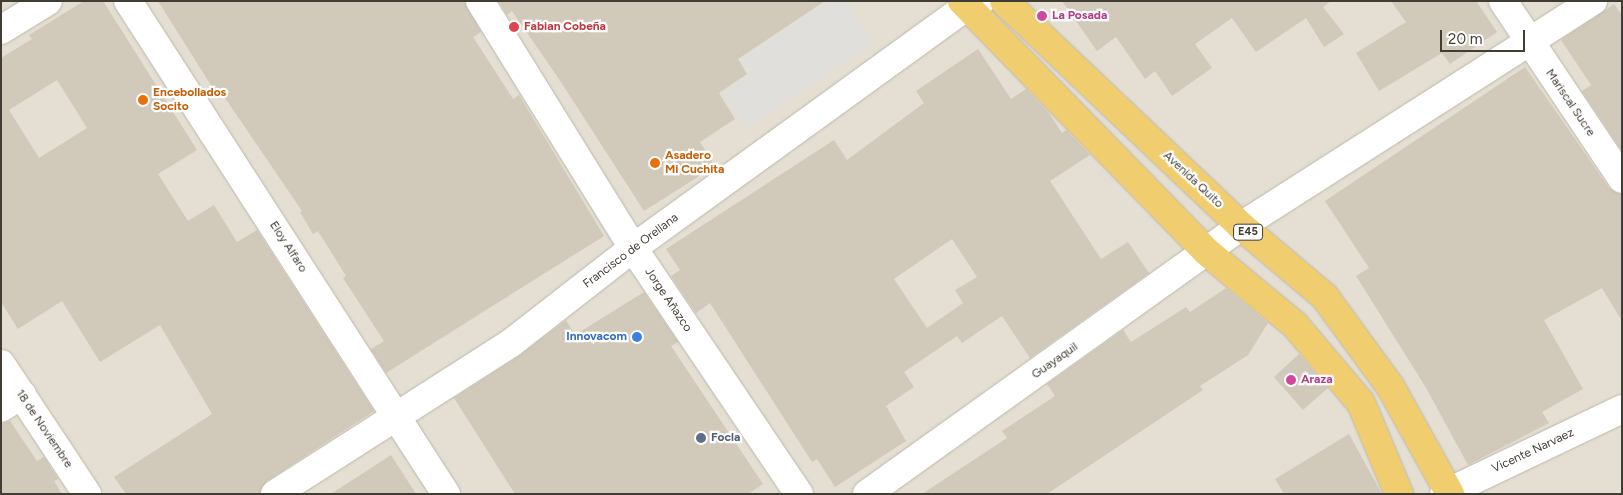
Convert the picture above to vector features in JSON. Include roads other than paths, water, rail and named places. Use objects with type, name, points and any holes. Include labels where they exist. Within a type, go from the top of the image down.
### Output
[{"type":"highway","name":"Avenida Quito","points":[[1004,1],[1241,226],[1325,297],[1390,386],[1448,493]]},
{"type":"highway","points":[[970,3],[1207,252],[1295,325],[1361,403],[1400,494]]},
{"type":"street","points":[[1,30],[48,1]]},
{"type":"street","name":"Eloy Alfaro","points":[[128,1],[446,494]]},
{"type":"street","name":"Jorge Añazco","points":[[480,1],[634,248],[798,494]]},
{"type":"street","name":"Mariscal Sucre","points":[[1503,1],[1622,179]]},
{"type":"street","name":"Guayaquil","points":[[867,494],[1241,226],[1593,1]]},
{"type":"street","name":"Francisco de Orellana","points":[[275,494],[511,343],[634,248],[970,3]]},
{"type":"street","name":"18 de Noviembre","points":[[1,364],[11,402],[87,494]]},
{"type":"street","name":"Vicente Narvaez","points":[[1448,493],[1622,409]]},
{"type":"place","name":"La Posada","points":[[1042,16]]},
{"type":"place","name":"Fabian Cobeña","points":[[514,27]]},
{"type":"place","name":"Encebollados Socito","points":[[143,100]]},
{"type":"place","name":"Asadero Mi Cuchita","points":[[655,163]]},
{"type":"place","name":"Innovacom","points":[[637,337]]},
{"type":"place","name":"Araza","points":[[1291,380]]},
{"type":"place","name":"Focla","points":[[701,438]]}]
